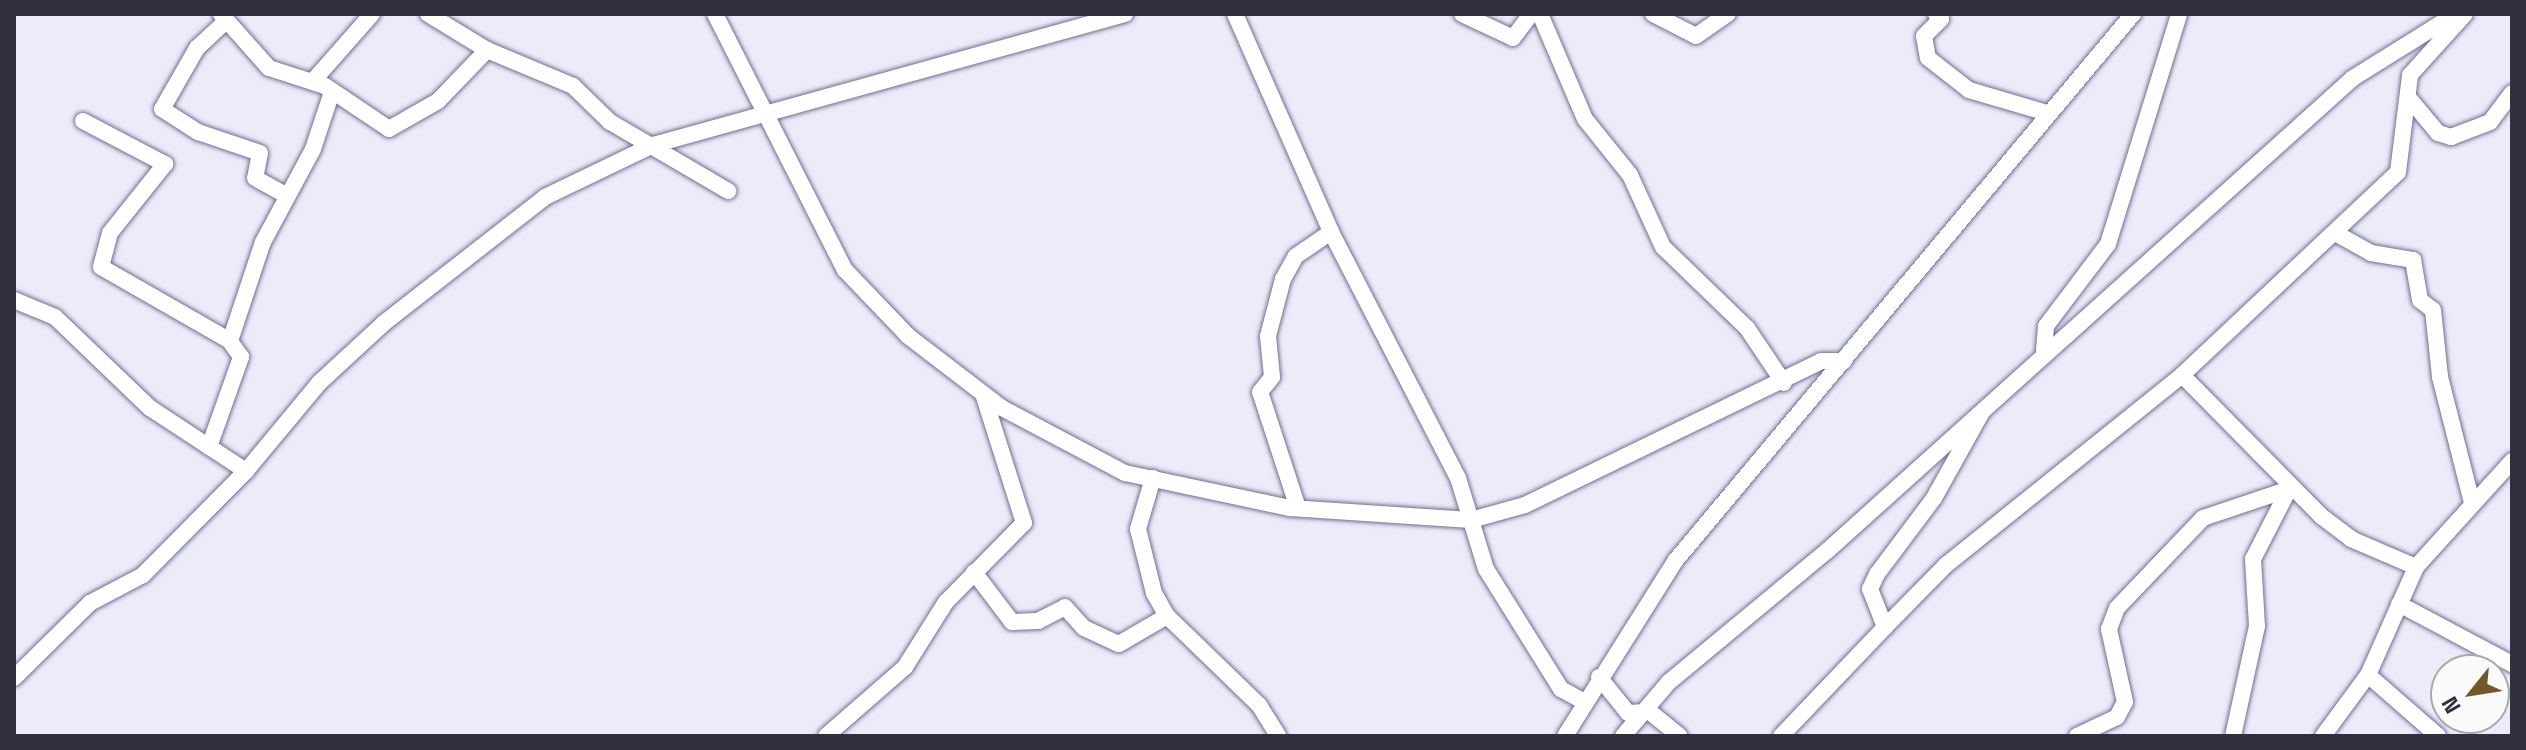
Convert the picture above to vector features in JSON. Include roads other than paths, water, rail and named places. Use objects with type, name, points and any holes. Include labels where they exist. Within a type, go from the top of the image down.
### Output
[{"type":"street","points":[[313,81],[372,14]]},
{"type":"street","points":[[428,14],[487,50],[573,86],[610,122],[728,191]]},
{"type":"street","points":[[715,14],[845,270],[908,336],[982,393],[1074,448],[1153,478],[1298,508],[1471,520],[1525,505],[1784,383],[1821,361],[1844,361]]},
{"type":"street","points":[[14,678],[90,603],[143,575],[246,471],[319,383],[460,260],[545,197],[653,145],[1125,14]]},
{"type":"street","points":[[1235,14],[1331,232],[1458,478],[1486,569],[1561,689],[1584,702]]},
{"type":"street","points":[[1462,14],[1513,38],[1531,14]]},
{"type":"street","points":[[1540,14],[1585,119],[1630,175],[1663,247],[1747,328],[1784,383]]},
{"type":"street","points":[[1653,14],[1696,36],[1728,14]]},
{"type":"street","points":[[1936,14],[1941,19],[1924,36],[1928,58],[1969,90],[2047,113]]},
{"type":"street","points":[[1565,736],[1599,677],[1676,560],[2047,113],[2133,14]]},
{"type":"street","points":[[2044,350],[2046,326],[2108,244],[2179,14]]},
{"type":"street","points":[[1623,736],[1650,712],[1669,682],[2353,78],[2456,14]]},
{"type":"street","points":[[1781,736],[1946,565],[2182,375],[2337,234],[2398,172],[2410,75],[2465,14]]},
{"type":"street","points":[[286,195],[255,178],[260,153],[198,132],[162,109],[197,48],[223,18],[269,68],[313,81],[394,128],[438,101],[487,50]]},
{"type":"street","points":[[230,341],[286,195],[325,124],[332,92]]},
{"type":"street","points":[[2408,97],[2438,133],[2451,137],[2490,122],[2512,93]]},
{"type":"street","points":[[83,121],[165,164],[110,233],[101,267],[230,341],[241,357],[209,447]]},
{"type":"street","points":[[1298,508],[1260,392],[1272,377],[1268,336],[1283,279],[1296,256],[1331,232]]},
{"type":"street","points":[[2337,234],[2371,253],[2413,260],[2420,300],[2433,310],[2440,377],[2472,503]]},
{"type":"street","points":[[14,300],[55,317],[150,408],[246,471]]},
{"type":"street","points":[[2182,375],[2289,489],[2351,539],[2416,567]]},
{"type":"street","points":[[826,736],[905,667],[974,572],[1024,523],[982,393]]},
{"type":"street","points":[[1885,627],[1870,589],[1877,574],[1968,445],[1985,406]]},
{"type":"street","points":[[2323,736],[2368,675],[2416,567],[2512,461]]},
{"type":"street","points":[[1153,478],[1139,545],[1167,616],[1200,641],[1278,736]]},
{"type":"street","points":[[2077,736],[2117,717],[2125,702],[2109,629],[2117,608],[2203,518],[2289,489]]},
{"type":"street","points":[[2233,736],[2257,626],[2253,559],[2289,489]]},
{"type":"street","points":[[974,572],[1012,622],[1038,621],[1065,607],[1084,628],[1119,644],[1167,616]]},
{"type":"street","points":[[2399,604],[2512,664]]},
{"type":"street","points":[[2368,675],[2438,736]]},
{"type":"street","points":[[1599,677],[1628,713],[1650,712],[1680,736]]}]
